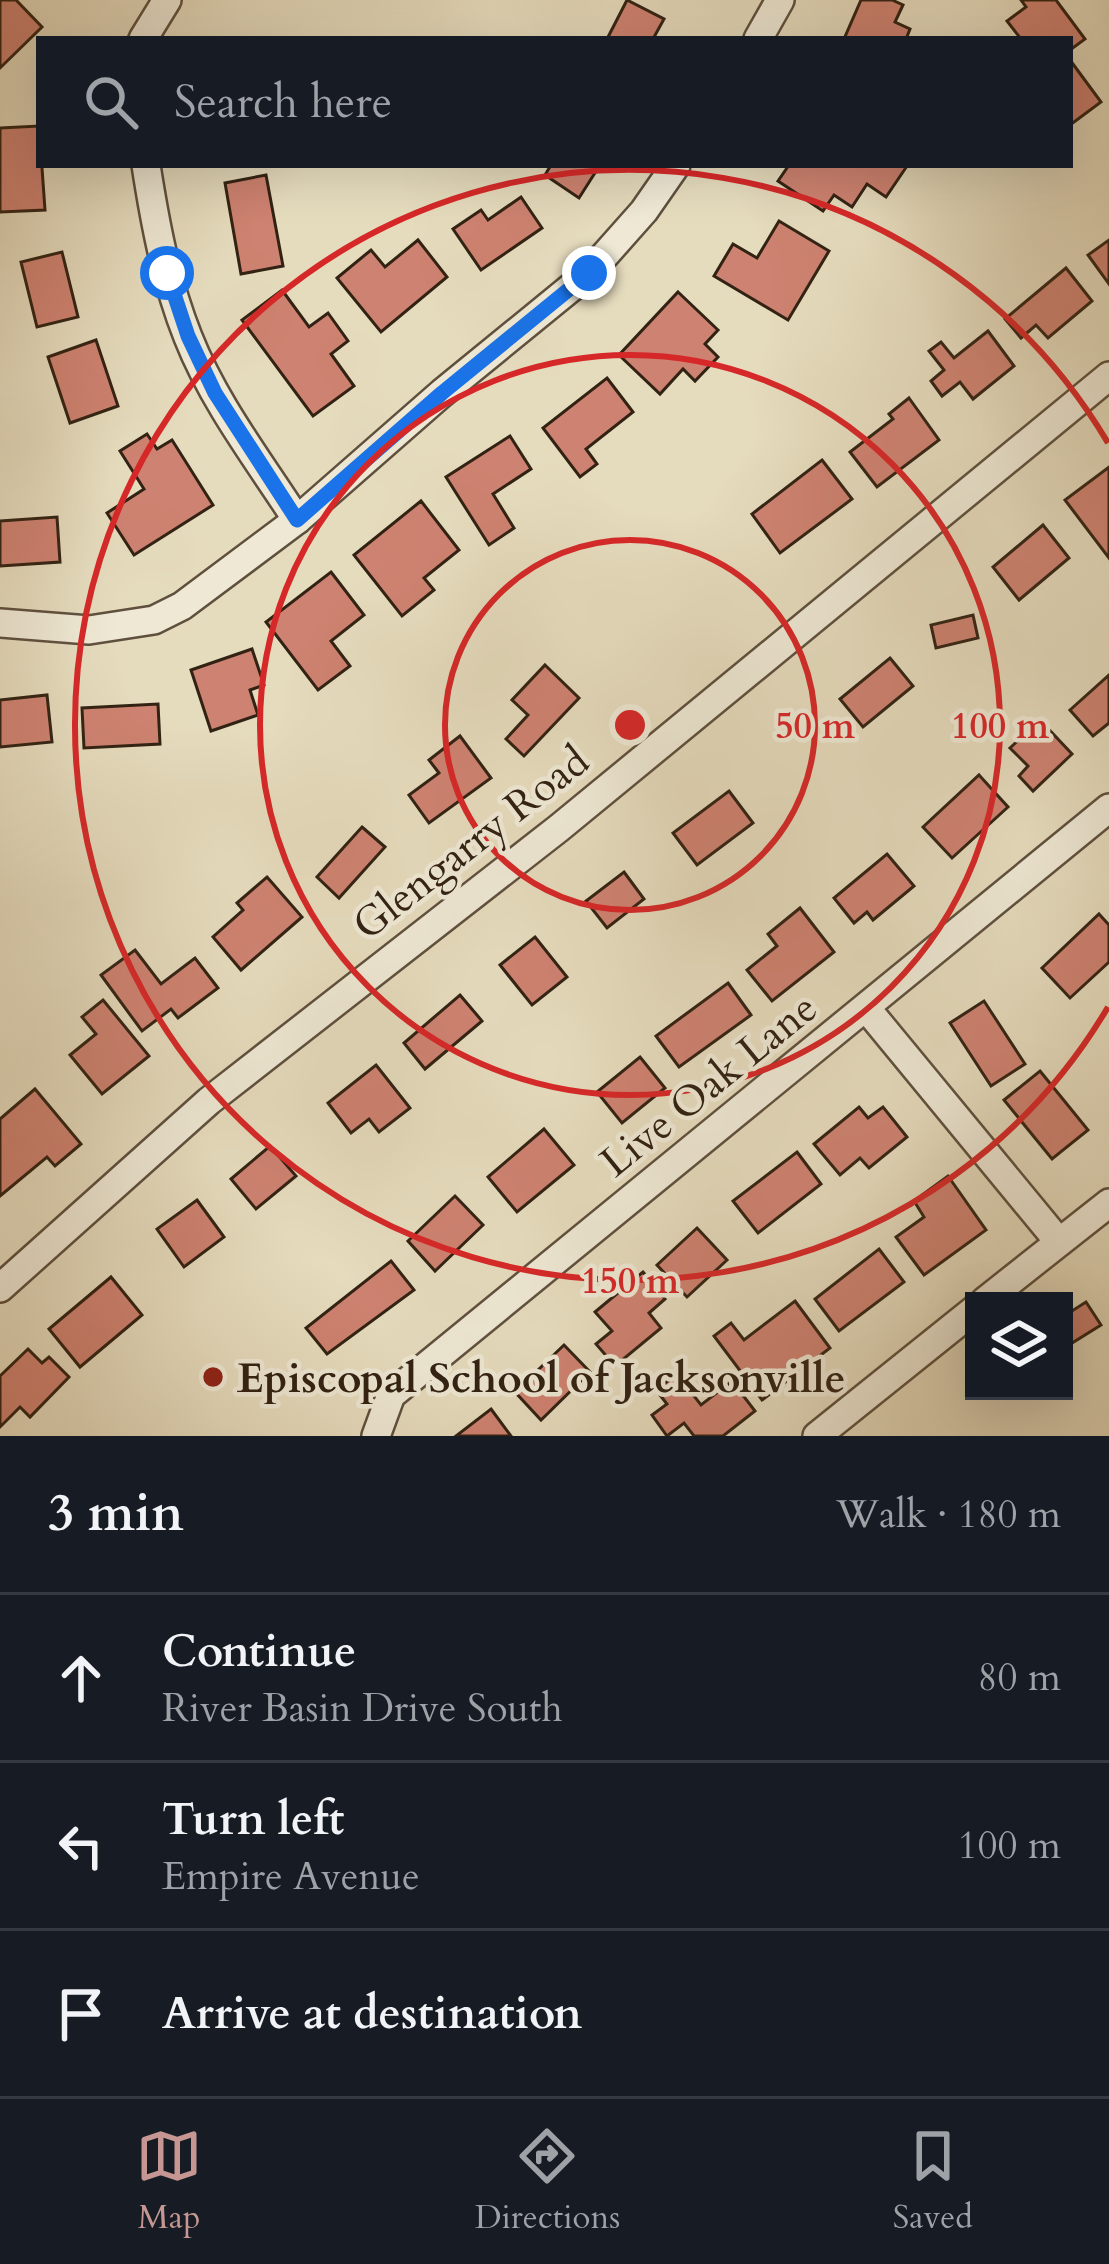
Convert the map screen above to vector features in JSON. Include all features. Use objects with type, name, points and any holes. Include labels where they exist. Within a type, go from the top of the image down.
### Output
[{"type":"street","points":[[145,36],[167,0]]},
{"type":"street","points":[[760,36],[780,0]]},
{"type":"street","points":[[147,168],[167,273],[188,336],[215,393],[297,520]]},
{"type":"street","points":[[0,623],[89,630],[154,620],[182,606],[297,520],[589,273],[644,211],[674,168]]},
{"type":"street","name":"Glengarry Road","points":[[0,1288],[209,1101],[559,828],[1109,376]]},
{"type":"street","name":"Live Oak Lane","points":[[376,1436],[392,1395],[1109,808]]},
{"type":"street","points":[[867,1009],[1059,1242]]},
{"type":"street","points":[[996,1292],[1109,1203]]},
{"type":"street","points":[[817,1436],[965,1317]]},
{"type":"building","points":[[0,0],[16,0],[42,27],[0,68]]},
{"type":"building","points":[[627,0],[664,19],[655,36],[609,36]]},
{"type":"building","points":[[861,0],[892,0],[903,5],[895,22],[910,29],[907,36],[845,36]]},
{"type":"building","points":[[1021,0],[1056,0],[1085,39],[1073,48],[1073,36],[1019,36],[1007,21],[1026,7]]},
{"type":"building","points":[[1073,64],[1101,102],[1073,123]]},
{"type":"building","points":[[36,126],[36,168],[42,168],[45,210],[0,212],[0,128]]},
{"type":"building","points":[[549,168],[598,168],[579,198],[545,175]]},
{"type":"building","points":[[787,168],[906,168],[886,197],[867,184],[852,207],[834,195],[823,211],[778,181]]},
{"type":"building","points":[[266,175],[283,266],[241,274],[225,183]]},
{"type":"building","points":[[521,197],[542,228],[481,270],[453,229],[481,210],[488,220]]},
{"type":"building","points":[[779,221],[829,251],[788,320],[714,276],[733,244],[757,258]]},
{"type":"building","points":[[418,240],[447,277],[381,332],[337,278],[371,250],[385,267]]},
{"type":"building","points":[[1109,240],[1109,284],[1088,255]]},
{"type":"building","points":[[62,252],[78,317],[37,327],[21,262]]},
{"type":"building","points":[[1066,268],[1092,301],[1048,338],[1036,325],[1021,338],[1005,319]]},
{"type":"building","points":[[282,290],[309,327],[328,313],[348,341],[331,354],[354,386],[313,416],[242,320]]},
{"type":"building","points":[[678,292],[718,330],[705,344],[718,357],[695,381],[683,369],[660,394],[619,355]]},
{"type":"building","points":[[988,331],[1014,366],[973,399],[960,382],[942,396],[931,381],[944,370],[929,351],[941,342],[954,358]]},
{"type":"building","points":[[96,340],[118,406],[70,423],[48,357]]},
{"type":"building","points":[[607,378],[633,412],[586,449],[597,464],[580,477],[543,428]]},
{"type":"building","points":[[909,398],[939,440],[877,487],[850,452],[893,419],[889,414]]},
{"type":"building","points":[[147,434],[157,449],[172,440],[213,505],[134,555],[107,513],[144,489],[120,451]]},
{"type":"building","points":[[510,436],[531,469],[493,494],[514,528],[489,545],[446,477]]},
{"type":"building","points":[[822,460],[852,499],[780,553],[752,514]]},
{"type":"building","points":[[1109,467],[1109,558],[1065,500]]},
{"type":"building","points":[[421,501],[459,550],[424,578],[434,590],[402,616],[354,555]]},
{"type":"building","points":[[57,517],[60,562],[0,566],[0,521]]},
{"type":"building","points":[[1043,525],[1069,558],[1019,600],[993,567]]},
{"type":"building","points":[[331,572],[364,615],[331,641],[350,666],[318,690],[266,622]]},
{"type":"building","points":[[973,615],[978,638],[936,648],[931,625]]},
{"type":"building","points":[[252,649],[264,685],[250,690],[258,715],[211,731],[191,670]]},
{"type":"building","points":[[890,658],[913,686],[863,727],[840,699]]},
{"type":"building","points":[[545,665],[579,698],[524,756],[506,739],[528,715],[512,700]]},
{"type":"building","points":[[1109,675],[1109,723],[1093,736],[1070,710]]},
{"type":"building","points":[[47,695],[52,742],[0,747],[0,700]]},
{"type":"building","points":[[158,704],[160,744],[84,748],[82,708]]},
{"type":"building","points":[[1040,720],[1072,754],[1033,791],[1019,776],[1028,766],[1010,748]]},
{"type":"building","points":[[460,736],[491,778],[429,823],[409,795],[439,773],[429,760]]},
{"type":"building","points":[[979,775],[1008,807],[952,858],[923,827]]},
{"type":"building","points":[[729,791],[753,823],[697,865],[673,833]]},
{"type":"building","points":[[362,827],[385,847],[339,898],[317,877]]},
{"type":"building","points":[[887,854],[914,886],[873,920],[867,912],[854,923],[834,898]]},
{"type":"building","points":[[624,872],[644,899],[607,928],[586,901]]},
{"type":"building","points":[[267,877],[302,917],[241,970],[213,937],[243,910],[237,903]]},
{"type":"building","points":[[800,908],[834,952],[772,1001],[747,970],[777,946],[768,934]]},
{"type":"building","points":[[1099,914],[1109,925],[1109,962],[1070,998],[1042,968]]},
{"type":"building","points":[[535,937],[567,977],[532,1005],[500,965]]},
{"type":"building","points":[[135,950],[161,984],[195,958],[218,988],[178,1018],[171,1009],[142,1031],[101,975]]},
{"type":"building","points":[[728,983],[751,1015],[679,1067],[656,1036]]},
{"type":"building","points":[[460,995],[482,1021],[425,1069],[404,1043]]},
{"type":"building","points":[[103,1000],[149,1056],[102,1094],[70,1055],[96,1034],[82,1017]]},
{"type":"building","points":[[984,1001],[1025,1064],[991,1086],[950,1023]]},
{"type":"building","points":[[640,1057],[665,1088],[622,1123],[597,1092]]},
{"type":"building","points":[[376,1065],[410,1108],[379,1132],[369,1119],[351,1133],[328,1103]]},
{"type":"building","points":[[1040,1071],[1088,1130],[1052,1159],[1004,1100]]},
{"type":"building","points":[[35,1089],[81,1144],[55,1166],[47,1157],[0,1196],[0,1119]]},
{"type":"building","points":[[859,1107],[868,1118],[883,1107],[907,1137],[869,1168],[860,1158],[840,1175],[814,1144]]},
{"type":"building","points":[[544,1129],[574,1165],[517,1212],[488,1177]]},
{"type":"building","points":[[270,1146],[296,1176],[256,1209],[231,1179]]},
{"type":"building","points":[[797,1152],[821,1184],[758,1233],[733,1201]]},
{"type":"building","points":[[948,1176],[986,1230],[924,1275],[896,1237],[924,1217],[914,1201]]},
{"type":"building","points":[[455,1196],[483,1225],[435,1271],[408,1241]]},
{"type":"building","points":[[197,1200],[224,1237],[184,1267],[157,1229]]},
{"type":"building","points":[[697,1228],[727,1260],[687,1297],[657,1265]]},
{"type":"building","points":[[879,1249],[904,1282],[839,1331],[815,1299]]},
{"type":"building","points":[[391,1261],[414,1290],[327,1354],[306,1328]]},
{"type":"building","points":[[643,1272],[665,1299],[649,1313],[661,1328],[615,1366],[596,1344],[612,1331],[595,1312]]},
{"type":"building","points":[[111,1277],[142,1315],[80,1367],[49,1329]]},
{"type":"building","points":[[795,1301],[830,1348],[762,1400],[714,1336],[731,1323],[744,1340]]},
{"type":"building","points":[[1086,1302],[1101,1325],[1073,1342],[1073,1310]]},
{"type":"building","points":[[564,1345],[590,1372],[541,1420],[515,1392]]},
{"type":"building","points":[[28,1349],[42,1363],[49,1357],[69,1377],[30,1417],[20,1407],[0,1427],[0,1376]]},
{"type":"building","points":[[677,1374],[701,1405],[732,1381],[755,1411],[723,1436],[694,1436],[684,1423],[667,1436],[652,1415],[667,1404],[656,1390]]},
{"type":"building","points":[[491,1409],[511,1436],[456,1436]]},
{"type":"place","name":"Episcopal School of Jacksonville","points":[[213,1377]]},
{"type":"route","points":[[167,273],[188,336],[215,393],[297,520],[589,273]]}]
